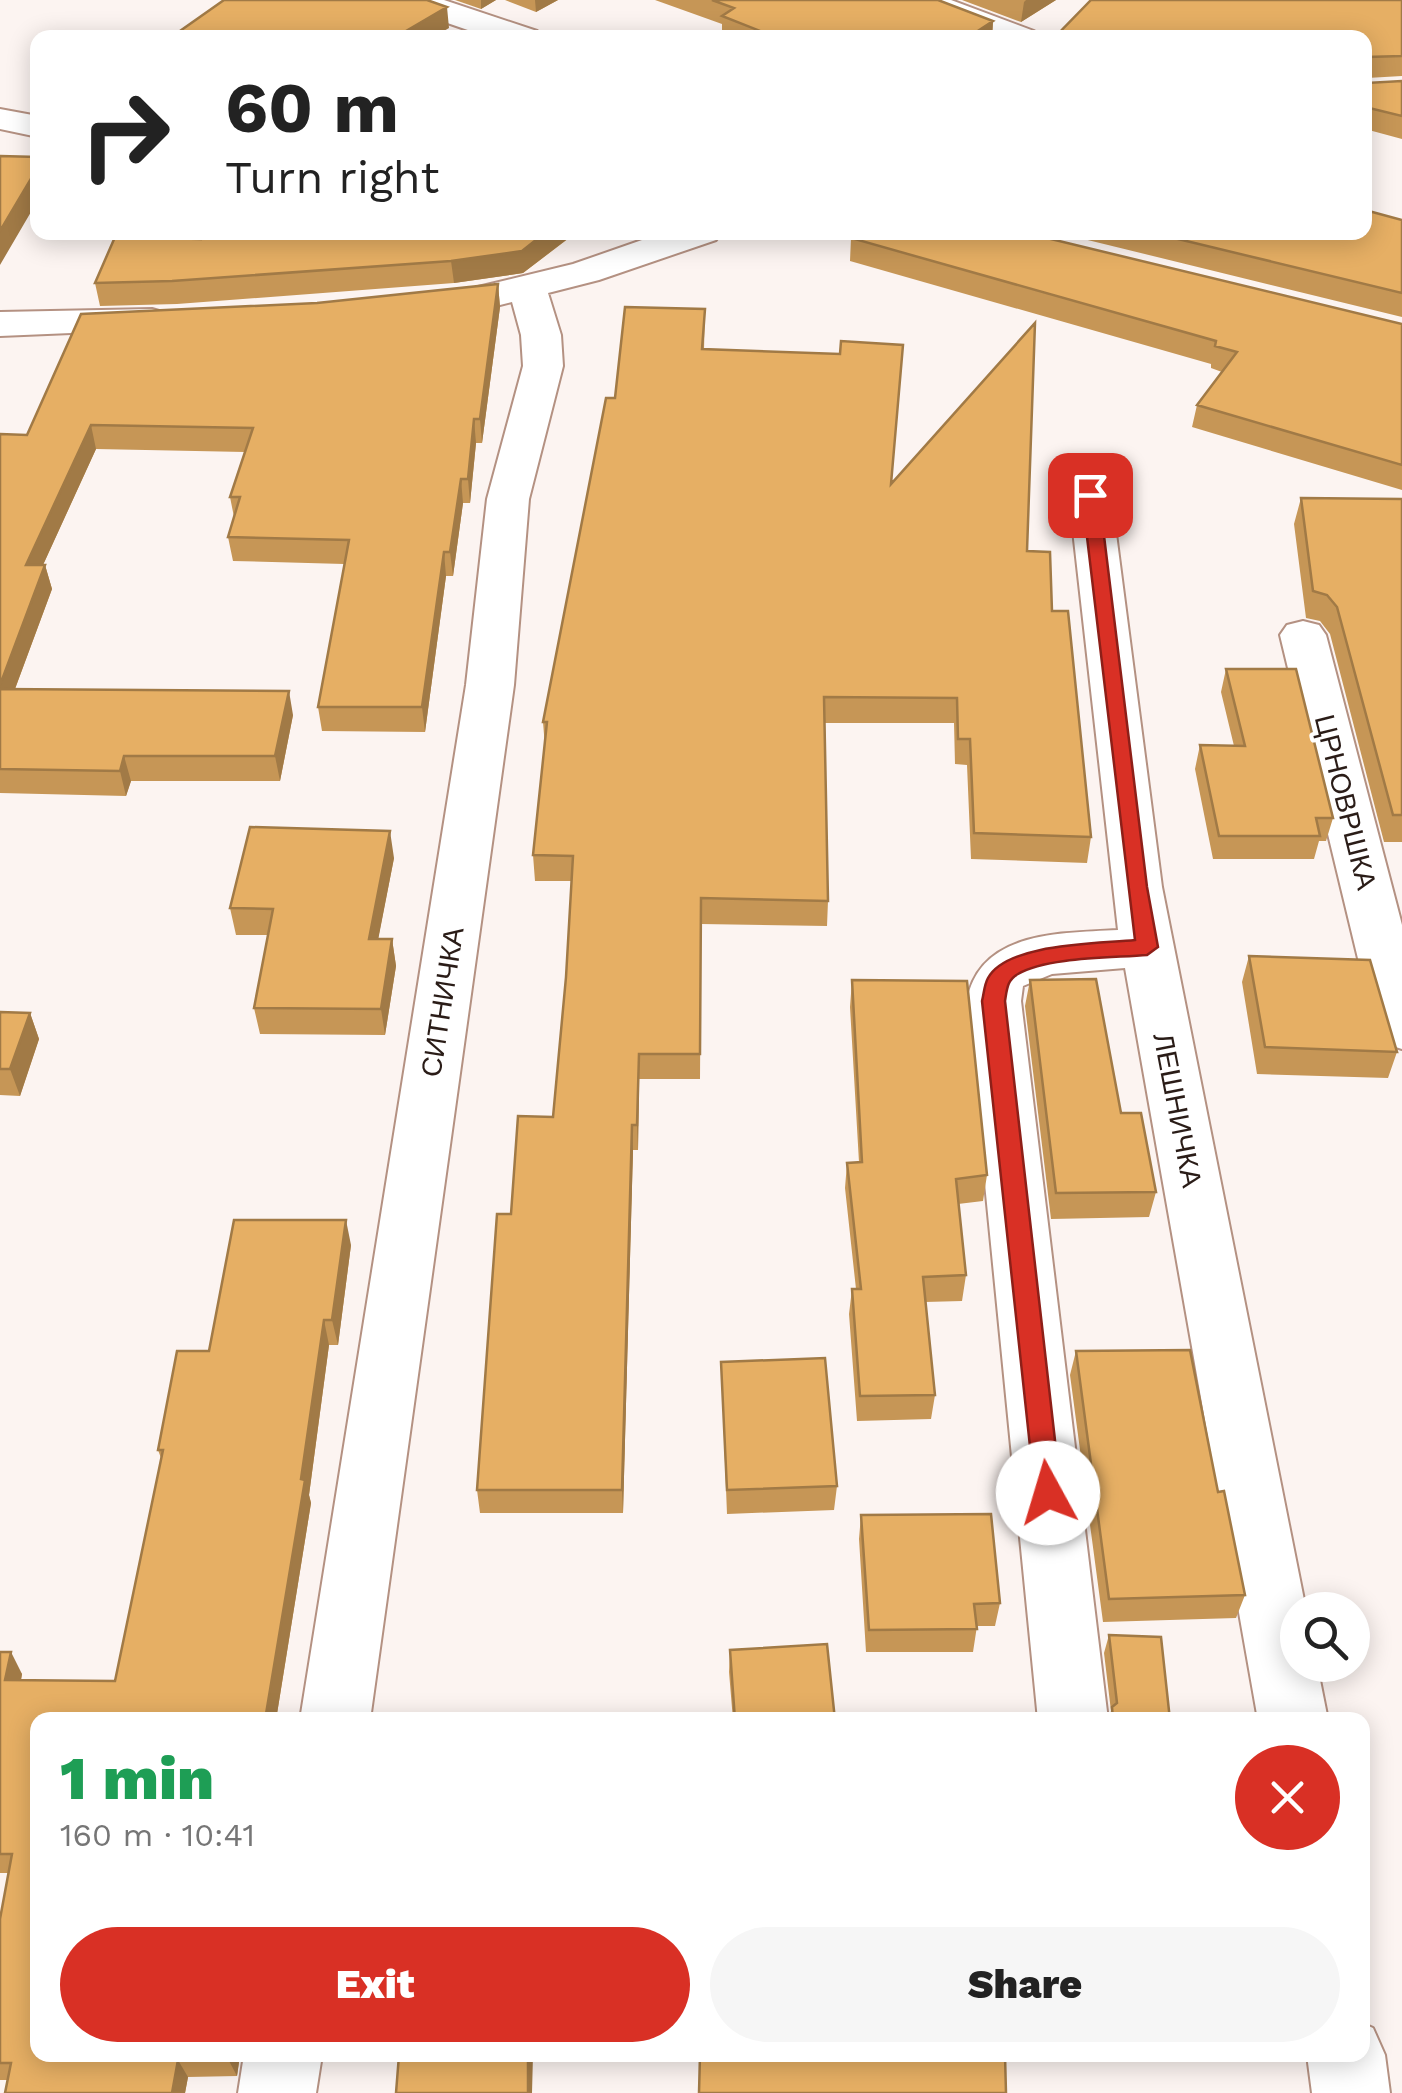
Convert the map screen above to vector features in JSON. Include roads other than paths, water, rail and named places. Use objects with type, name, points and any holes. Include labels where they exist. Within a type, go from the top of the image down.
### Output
[{"type":"street","points":[[412,0],[501,30]]},
{"type":"street","points":[[922,0],[1001,30]]},
{"type":"street","points":[[0,119],[30,125]]},
{"type":"street","points":[[454,300],[527,288],[680,240]]},
{"type":"street","name":"СИТНИЧКА","points":[[336,1712],[490,685],[508,499],[542,366],[540,335],[527,288]]},
{"type":"street","points":[[3,331],[194,319]]},
{"type":"street","name":"ЛЕШНИЧКА","points":[[1090,495],[1136,887],[1291,1712]]},
{"type":"street","name":"ЦРНОВРШКА","points":[[1303,634],[1402,1029]]},
{"type":"street","points":[[1072,1712],[994,1001],[997,982],[1009,968],[1023,963],[1038,958],[1147,947]]},
{"type":"street","points":[[277,2093],[282,2062]]},
{"type":"street","points":[[1347,2062],[1351,2093]]}]
